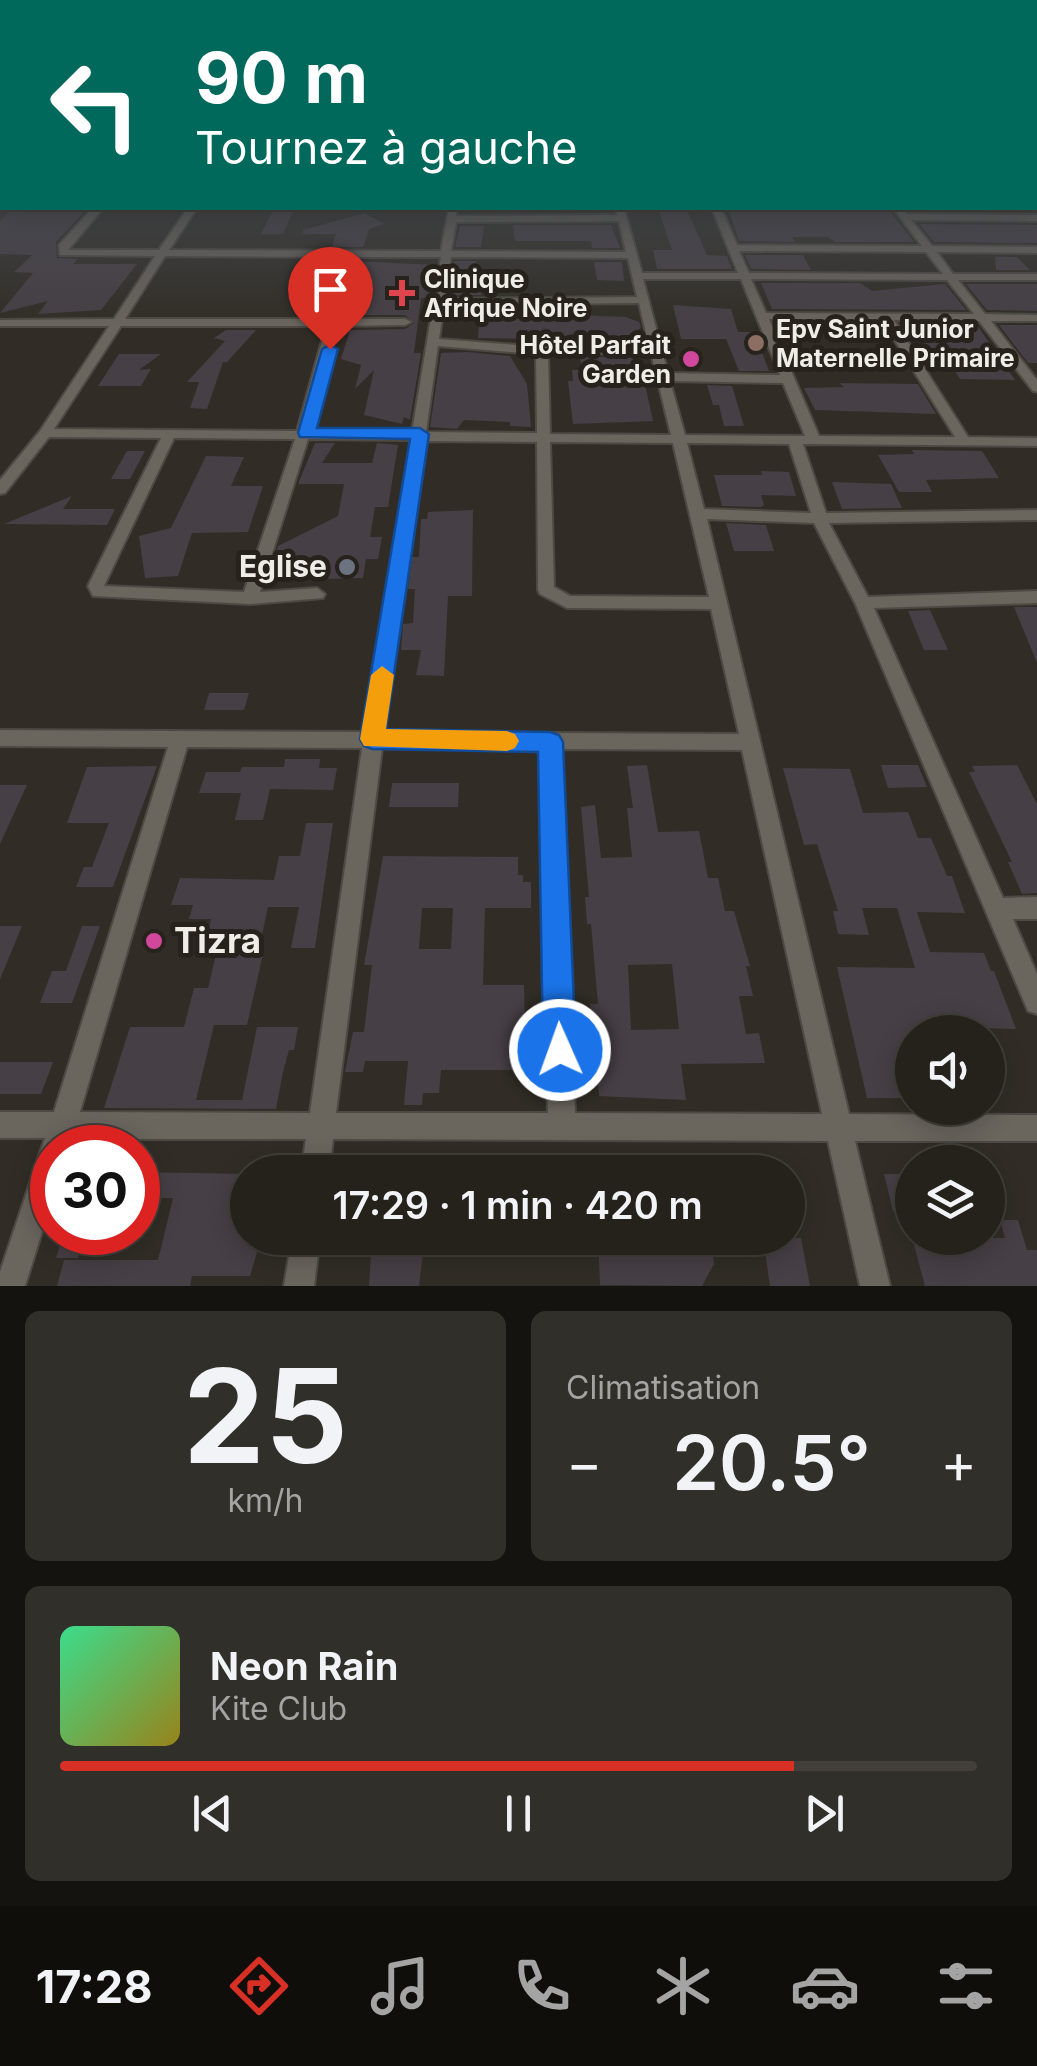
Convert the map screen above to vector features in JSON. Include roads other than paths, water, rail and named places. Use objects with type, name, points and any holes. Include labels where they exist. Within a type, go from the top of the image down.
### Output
[{"type":"street","points":[[96,210],[63,247],[64,253],[633,255]]},
{"type":"street","points":[[0,490],[45,433],[191,210]]},
{"type":"street","points":[[717,210],[788,379],[825,533],[863,603],[1037,1002]]},
{"type":"street","points":[[317,1155],[372,739],[452,213],[621,212],[752,742],[875,1286]]},
{"type":"street","points":[[901,212],[1037,218]]},
{"type":"street","points":[[901,212],[982,318],[1030,371],[1037,388]]},
{"type":"street","points":[[732,248],[1031,250],[1037,262]]},
{"type":"street","points":[[250,598],[306,433],[348,255]]},
{"type":"street","points":[[639,276],[1037,277]]},
{"type":"street","points":[[440,302],[645,300]]},
{"type":"street","points":[[762,316],[1037,318]]},
{"type":"street","points":[[886,317],[964,441]]},
{"type":"street","points":[[0,323],[405,322]]},
{"type":"street","points":[[434,342],[542,351],[657,349]]},
{"type":"street","points":[[542,351],[546,590],[568,602],[719,604]]},
{"type":"street","points":[[664,377],[788,379]]},
{"type":"street","points":[[45,433],[1037,442]]},
{"type":"street","points":[[170,433],[96,586],[98,592],[250,598],[317,594]]},
{"type":"street","points":[[698,514],[822,518],[1037,515]]},
{"type":"street","points":[[863,603],[1037,597]]},
{"type":"street","points":[[0,738],[752,742]]},
{"type":"street","points":[[63,1125],[179,740]]},
{"type":"street","points":[[550,742],[562,1127]]},
{"type":"street","points":[[996,909],[1037,908]]},
{"type":"street","points":[[160,1131],[322,1124],[1037,1128]]},
{"type":"street","points":[[0,1125],[30,1130]]},
{"type":"street","points":[[10,1286],[30,1226]]},
{"type":"street","points":[[300,1286],[304,1255]]},
{"type":"place","name":"Clinique Afrique Noire","points":[[402,293]]},
{"type":"place","name":"Epv Saint Junior Maternelle Primaire","points":[[756,343]]},
{"type":"place","name":"Hôtel Parfait Garden","points":[[691,359]]},
{"type":"place","name":"Eglise","points":[[347,567]]},
{"type":"place","name":"Tizra","points":[[154,941]]}]
